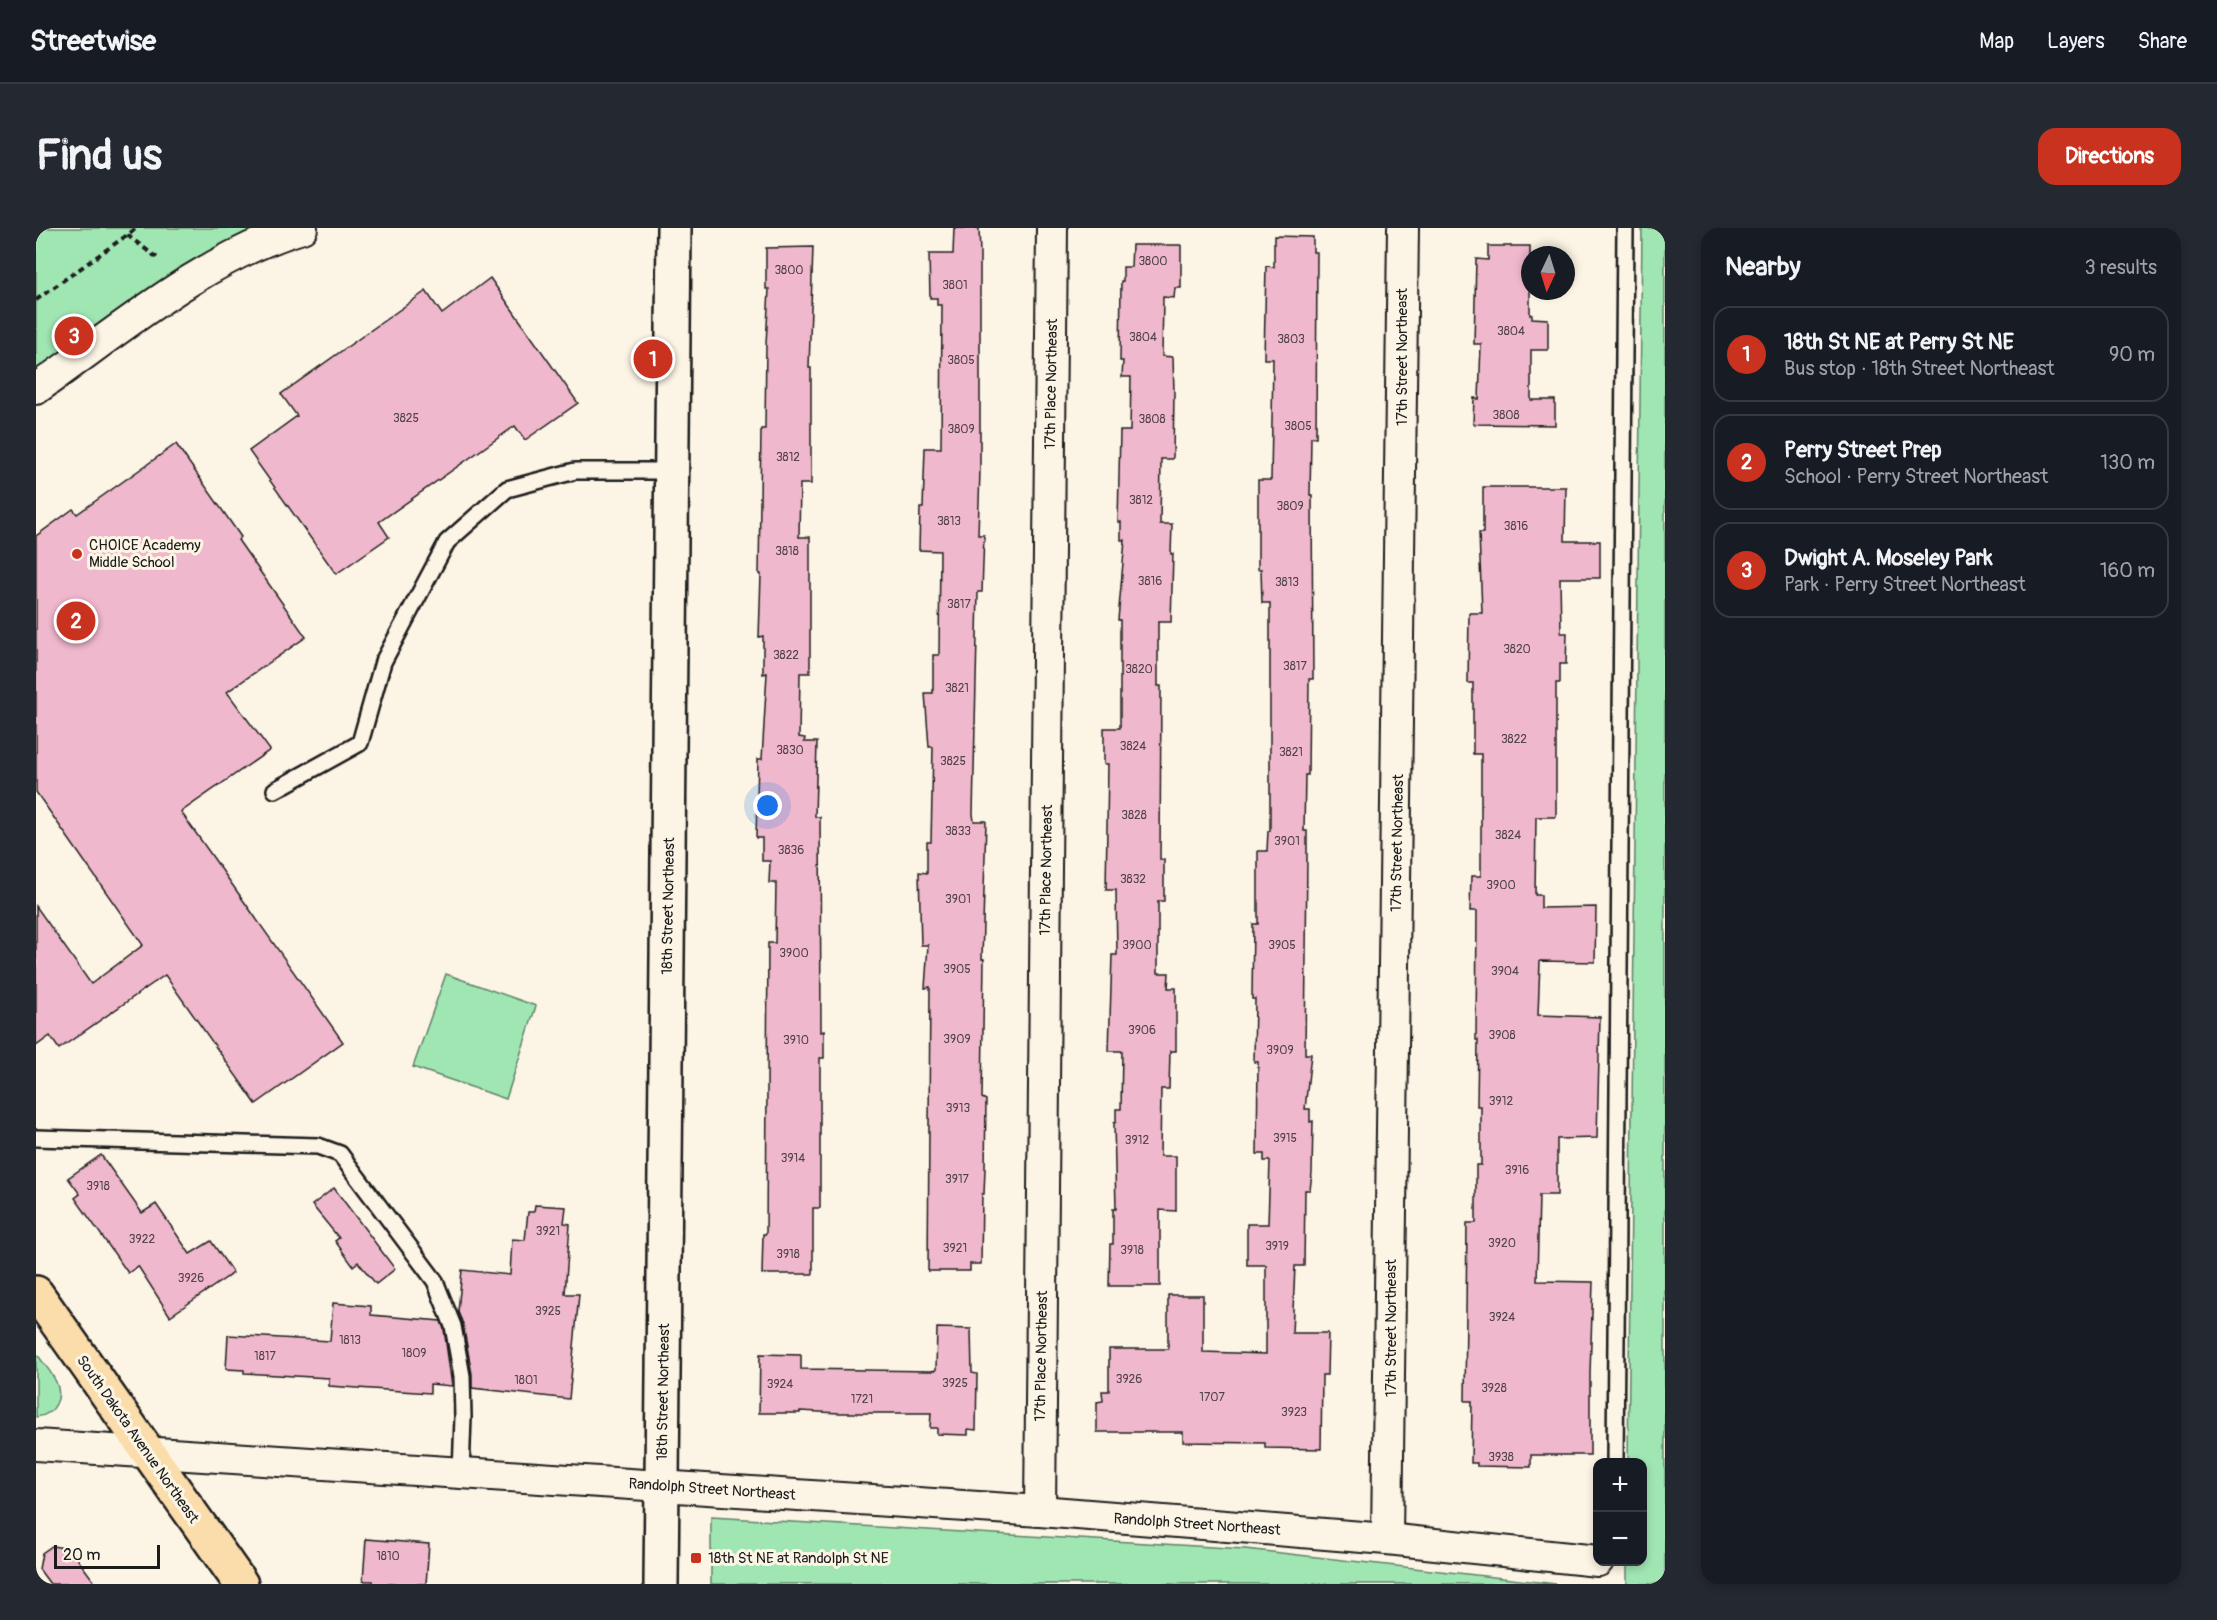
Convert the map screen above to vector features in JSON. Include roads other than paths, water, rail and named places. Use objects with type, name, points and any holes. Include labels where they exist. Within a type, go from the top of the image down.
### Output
[{"type":"main road","name":"18th Street Northeast","points":[[662,1584],[674,228]]},
{"type":"main road","name":"South Dakota Avenue Northeast","points":[[36,1293],[241,1584]]},
{"type":"street","points":[[36,389],[196,277],[252,246],[302,228]]},
{"type":"street","name":"17th Place Northeast","points":[[1040,1511],[1052,228]]},
{"type":"street","name":"17th Street Northeast","points":[[1387,1539],[1390,1457],[1403,228]]},
{"type":"street","name":"Randolph Street Northeast","points":[[36,1445],[1040,1511],[1387,1539],[1593,1561]]},
{"type":"lane","points":[[1615,1458],[1625,228]]},
{"type":"lane","points":[[275,790],[360,743],[383,662],[447,542],[507,489],[575,471],[672,471]]},
{"type":"lane","points":[[36,1138],[318,1146],[340,1154],[435,1281],[453,1326],[462,1376],[464,1417],[460,1473]]},
{"type":"place","name":"Dwight A. Moseley Park","points":[[74,336]]},
{"type":"place","name":"18th St NE at Perry St NE","points":[[653,359]]},
{"type":"place","name":"CHOICE Academy Middle School","points":[[77,554]]},
{"type":"place","name":"Perry Street Prep","points":[[76,621]]},
{"type":"place","name":"18th St NE at Randolph St NE","points":[[696,1558]]}]
